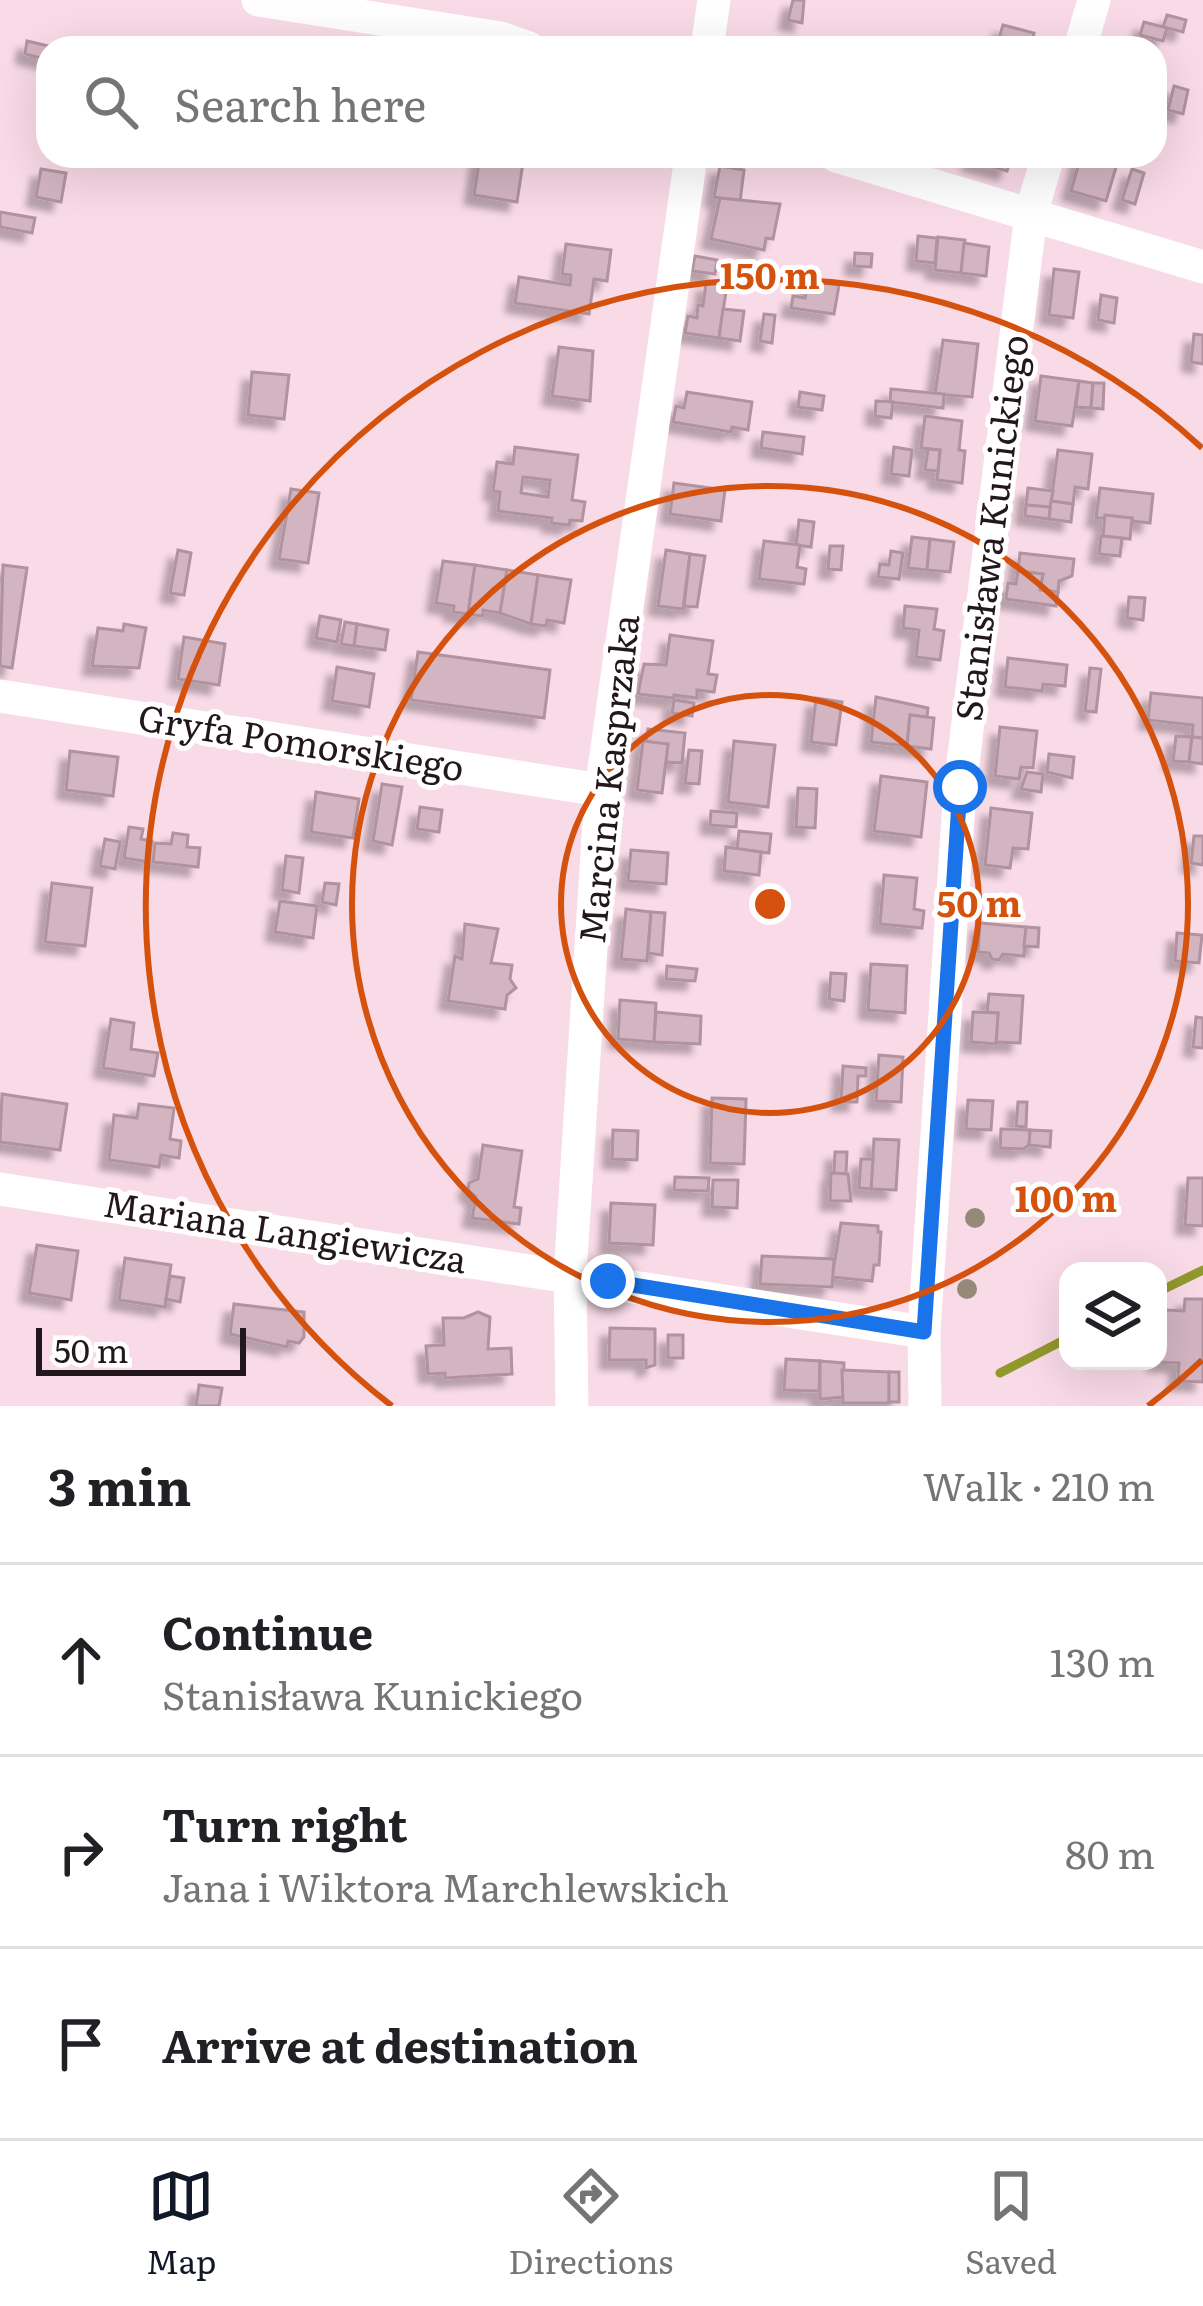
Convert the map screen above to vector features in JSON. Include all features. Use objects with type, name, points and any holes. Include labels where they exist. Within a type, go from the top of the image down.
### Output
[{"type":"street","points":[[258,0],[487,36]]},
{"type":"street","points":[[708,36],[714,0]]},
{"type":"street","points":[[1084,36],[1094,0]]},
{"type":"street","name":"Marcina Kasprzaka","points":[[572,1406],[570,1275],[601,790],[689,168]]},
{"type":"street","points":[[876,168],[1203,267]]},
{"type":"street","name":"Stanisława Kunickiego","points":[[925,1406],[924,1332],[960,787],[1031,214],[1044,168]]},
{"type":"street","name":"Gryfa Pomorskiego","points":[[0,696],[601,790]]},
{"type":"street","name":"Mariana Langiewicza","points":[[0,1189],[924,1332]]},
{"type":"building","points":[[793,0],[804,0],[802,23],[788,20]]},
{"type":"building","points":[[1167,15],[1186,20],[1183,32],[1163,27]]},
{"type":"building","points":[[1144,22],[1167,28],[1165,36],[1140,35]]},
{"type":"building","points":[[1003,25],[1034,33],[1033,36],[1000,36]]},
{"type":"building","points":[[27,41],[36,43],[36,57],[25,54]]},
{"type":"building","points":[[1174,86],[1188,90],[1183,114],[1168,110]]},
{"type":"building","points":[[478,168],[522,168],[517,202],[474,195]]},
{"type":"building","points":[[720,168],[744,170],[740,202],[714,197]]},
{"type":"building","points":[[1078,168],[1116,168],[1106,201],[1071,191]]},
{"type":"building","points":[[41,169],[66,173],[61,202],[36,197]]},
{"type":"building","points":[[1132,169],[1144,173],[1135,204],[1122,200]]},
{"type":"building","points":[[720,198],[780,204],[773,239],[766,238],[764,250],[711,239]]},
{"type":"building","points":[[0,212],[35,218],[32,233],[0,227]]},
{"type":"building","points":[[918,236],[937,238],[935,263],[916,261]]},
{"type":"building","points":[[938,237],[965,240],[961,273],[935,270]]},
{"type":"building","points":[[964,243],[989,247],[986,276],[961,273]]},
{"type":"building","points":[[566,244],[611,250],[607,281],[594,279],[589,314],[515,303],[519,277],[570,285],[571,275],[562,274]]},
{"type":"building","points":[[855,253],[872,254],[871,267],[854,266]]},
{"type":"building","points":[[695,256],[717,260],[715,274],[692,271]]},
{"type":"building","points":[[1054,269],[1079,272],[1073,318],[1049,315]]},
{"type":"building","points":[[808,281],[839,285],[834,314],[791,308],[793,296],[805,298]]},
{"type":"building","points":[[706,283],[727,285],[719,338],[685,333],[688,316],[697,318],[698,305],[703,306]]},
{"type":"building","points":[[1101,295],[1117,298],[1114,323],[1098,320]]},
{"type":"building","points":[[723,309],[744,311],[740,341],[719,338]]},
{"type":"building","points":[[764,314],[775,315],[772,343],[760,341]]},
{"type":"building","points":[[1194,334],[1203,335],[1203,364],[1191,362]]},
{"type":"building","points":[[943,340],[978,344],[972,397],[935,394]]},
{"type":"building","points":[[559,347],[593,351],[590,401],[552,396]]},
{"type":"building","points":[[252,372],[289,375],[284,419],[248,415]]},
{"type":"building","points":[[1041,376],[1079,381],[1072,426],[1035,421]]},
{"type":"building","points":[[1079,381],[1093,383],[1091,408],[1076,407]]},
{"type":"building","points":[[1093,383],[1104,383],[1103,409],[1091,408]]},
{"type":"building","points":[[891,389],[944,394],[943,408],[890,402]]},
{"type":"building","points":[[687,392],[752,402],[748,430],[732,427],[731,432],[673,422],[676,406],[684,408]]},
{"type":"building","points":[[800,392],[824,396],[822,410],[798,407]]},
{"type":"building","points":[[876,401],[893,402],[891,418],[875,416]]},
{"type":"building","points":[[925,416],[962,421],[962,483],[937,480],[940,450],[921,448]]},
{"type":"building","points":[[763,432],[804,437],[802,454],[761,448]]},
{"type":"building","points":[[515,447],[578,455],[572,500],[585,502],[582,521],[551,523],[552,518],[498,511],[500,492],[493,491],[497,462],[513,464]],"holes":[[[523,477],[550,480],[548,497],[521,493]]]},
{"type":"building","points":[[894,447],[912,450],[909,476],[891,474]]},
{"type":"building","points":[[928,449],[940,450],[938,471],[925,470]]},
{"type":"building","points":[[1058,450],[1092,454],[1088,489],[1075,487],[1073,504],[1051,501]]},
{"type":"building","points":[[674,483],[725,490],[721,521],[670,514]]},
{"type":"building","points":[[1028,488],[1053,491],[1050,507],[1026,505]]},
{"type":"building","points":[[1100,488],[1153,494],[1150,523],[1096,518]]},
{"type":"building","points":[[291,489],[319,493],[308,563],[279,559]]},
{"type":"building","points":[[1051,501],[1073,504],[1071,522],[1049,519]]},
{"type":"building","points":[[1026,505],[1050,507],[1049,519],[1025,516]]},
{"type":"building","points":[[1105,515],[1132,518],[1130,539],[1103,536]]},
{"type":"building","points":[[799,520],[814,522],[811,547],[796,545]]},
{"type":"building","points":[[1101,536],[1122,538],[1120,556],[1099,554]]},
{"type":"building","points":[[912,537],[930,539],[927,570],[908,568]]},
{"type":"building","points":[[930,539],[954,542],[950,572],[927,570]]},
{"type":"building","points":[[764,541],[800,545],[797,567],[806,569],[804,584],[759,579]]},
{"type":"building","points":[[830,546],[843,546],[841,570],[828,569]]},
{"type":"building","points":[[178,550],[191,553],[184,595],[170,593]]},
{"type":"building","points":[[666,550],[690,554],[683,609],[658,606]]},
{"type":"building","points":[[891,551],[903,553],[899,579],[878,577],[880,564],[889,565]]},
{"type":"building","points":[[1020,553],[1074,559],[1072,576],[1059,581],[1058,592],[1040,590],[1043,574],[1018,571]]},
{"type":"building","points":[[690,554],[705,556],[697,607],[684,606]]},
{"type":"building","points":[[443,561],[475,565],[468,614],[436,603]]},
{"type":"building","points":[[3,565],[27,568],[12,668],[0,666]]},
{"type":"building","points":[[475,565],[507,570],[500,613],[468,614]]},
{"type":"building","points":[[507,570],[538,575],[531,624],[500,613]]},
{"type":"building","points":[[1018,571],[1043,574],[1040,590],[1058,592],[1056,606],[1006,599],[1008,583],[1016,584]]},
{"type":"building","points":[[538,575],[571,580],[564,623],[531,624]]},
{"type":"building","points":[[1129,597],[1145,598],[1143,620],[1127,618]]},
{"type":"building","points":[[905,606],[937,609],[934,629],[944,631],[940,660],[916,657],[919,630],[903,628]]},
{"type":"building","points":[[320,616],[341,620],[337,642],[316,638]]},
{"type":"building","points":[[345,622],[357,624],[354,646],[341,644]]},
{"type":"building","points":[[124,624],[146,628],[139,668],[92,666],[98,628],[123,631]]},
{"type":"building","points":[[357,624],[388,630],[385,650],[354,646]]},
{"type":"building","points":[[670,635],[713,641],[708,674],[717,675],[714,692],[697,690],[697,698],[638,694],[644,664],[666,665]]},
{"type":"building","points":[[184,637],[225,644],[219,685],[178,679]]},
{"type":"building","points":[[418,652],[550,670],[544,718],[411,700]]},
{"type":"building","points":[[1008,658],[1067,665],[1065,686],[1043,684],[1042,691],[1005,687]]},
{"type":"building","points":[[337,667],[374,674],[369,707],[332,701]]},
{"type":"building","points":[[1090,668],[1101,669],[1096,712],[1085,711]]},
{"type":"building","points":[[1151,693],[1203,698],[1203,738],[1192,737],[1193,725],[1148,720]]},
{"type":"building","points":[[876,697],[928,708],[927,717],[910,715],[907,746],[871,742]]},
{"type":"building","points":[[816,698],[842,702],[836,745],[811,742]]},
{"type":"building","points":[[674,700],[694,703],[692,716],[672,713]]},
{"type":"building","points":[[910,715],[934,718],[931,749],[907,746]]},
{"type":"building","points":[[1000,727],[1037,731],[1033,768],[1021,767],[1019,779],[995,776]]},
{"type":"building","points":[[648,729],[685,733],[682,763],[666,762],[668,744],[646,742]]},
{"type":"building","points":[[1176,736],[1192,737],[1189,762],[1173,761]]},
{"type":"building","points":[[1192,737],[1203,738],[1203,764],[1189,762]]},
{"type":"building","points":[[643,741],[668,744],[662,793],[637,790]]},
{"type":"building","points":[[734,741],[775,745],[768,807],[728,802]]},
{"type":"building","points":[[689,750],[702,751],[699,784],[685,783]]},
{"type":"building","points":[[70,751],[118,757],[113,796],[66,790]]},
{"type":"building","points":[[1049,754],[1074,757],[1072,778],[1047,772]]},
{"type":"building","points":[[1027,772],[1043,774],[1041,792],[1021,789]]},
{"type":"building","points":[[881,776],[927,782],[921,837],[874,831]]},
{"type":"building","points":[[382,784],[402,787],[392,845],[373,841]]},
{"type":"building","points":[[798,788],[817,789],[815,828],[796,827]]},
{"type":"building","points":[[316,792],[359,799],[353,838],[311,832]]},
{"type":"building","points":[[420,807],[442,810],[439,832],[417,829]]},
{"type":"building","points":[[991,808],[1032,813],[1028,849],[1013,848],[1010,868],[985,865]]},
{"type":"building","points":[[711,811],[737,813],[736,827],[710,825]]},
{"type":"building","points":[[129,827],[143,829],[141,839],[152,841],[149,862],[124,858]]},
{"type":"building","points":[[739,831],[771,834],[769,853],[737,849]]},
{"type":"building","points":[[173,833],[188,835],[187,847],[200,848],[198,867],[153,862],[155,843],[171,844]]},
{"type":"building","points":[[1194,836],[1203,836],[1203,865],[1191,863]]},
{"type":"building","points":[[105,839],[120,842],[115,869],[100,866]]},
{"type":"building","points":[[726,847],[761,852],[759,875],[724,871]]},
{"type":"building","points":[[631,850],[668,853],[666,884],[628,881]]},
{"type":"building","points":[[286,856],[303,858],[299,893],[282,890]]},
{"type":"building","points":[[884,875],[917,878],[914,909],[924,911],[922,928],[880,924]]},
{"type":"building","points":[[52,883],[92,888],[85,946],[45,942]]},
{"type":"building","points":[[325,883],[339,884],[336,905],[322,902]]},
{"type":"building","points":[[280,901],[317,906],[313,938],[275,932]]},
{"type":"building","points":[[626,909],[651,912],[647,961],[621,959]]},
{"type":"building","points":[[651,912],[665,913],[662,955],[648,953]]},
{"type":"building","points":[[980,923],[1026,927],[1024,956],[1003,954],[999,960],[978,952]]},
{"type":"building","points":[[465,924],[498,929],[491,963],[512,965],[510,979],[516,988],[507,995],[505,1009],[448,1001],[455,956],[462,959]]},
{"type":"building","points":[[1026,927],[1039,928],[1038,947],[1024,946]]},
{"type":"building","points":[[1177,933],[1202,935],[1199,963],[1175,961]]},
{"type":"building","points":[[871,964],[907,966],[905,1013],[868,1010]]},
{"type":"building","points":[[667,966],[697,969],[695,981],[666,979]]},
{"type":"building","points":[[831,973],[846,974],[844,1001],[829,999]]},
{"type":"building","points":[[989,994],[1023,996],[1020,1043],[996,1042],[998,1013],[987,1012]]},
{"type":"building","points":[[620,1000],[656,1003],[654,1042],[618,1039]]},
{"type":"building","points":[[656,1012],[701,1016],[700,1044],[654,1042]]},
{"type":"building","points":[[973,1012],[998,1013],[996,1044],[971,1042]]},
{"type":"building","points":[[1196,1017],[1203,1018],[1203,1048],[1193,1047]]},
{"type":"building","points":[[111,1019],[134,1023],[131,1049],[158,1053],[154,1076],[103,1068]]},
{"type":"building","points":[[879,1055],[903,1057],[901,1102],[876,1101]]},
{"type":"building","points":[[843,1066],[866,1068],[866,1076],[858,1076],[857,1102],[841,1102]]},
{"type":"building","points":[[2,1094],[67,1104],[60,1150],[0,1142]]},
{"type":"building","points":[[712,1098],[746,1099],[744,1164],[710,1163]]},
{"type":"building","points":[[968,1100],[993,1101],[991,1130],[966,1129]]},
{"type":"building","points":[[1018,1102],[1027,1102],[1026,1127],[1016,1126]]},
{"type":"building","points":[[139,1104],[174,1108],[170,1139],[181,1141],[179,1158],[161,1155],[159,1167],[109,1160],[114,1115],[137,1118]]},
{"type":"building","points":[[1001,1129],[1030,1130],[1029,1145],[1000,1148]]},
{"type":"building","points":[[613,1130],[638,1131],[637,1160],[612,1159]]},
{"type":"building","points":[[1030,1130],[1051,1131],[1050,1147],[1029,1145]]},
{"type":"building","points":[[874,1139],[899,1140],[896,1190],[871,1189]]},
{"type":"building","points":[[483,1145],[522,1151],[514,1207],[521,1208],[519,1224],[472,1218],[476,1197],[468,1190],[469,1183],[478,1179]]},
{"type":"building","points":[[835,1152],[847,1152],[846,1174],[834,1173]]},
{"type":"building","points":[[861,1159],[873,1159],[871,1189],[859,1188]]},
{"type":"building","points":[[831,1173],[848,1174],[851,1201],[830,1201]]},
{"type":"building","points":[[675,1177],[709,1178],[708,1191],[674,1190]]},
{"type":"building","points":[[1188,1178],[1203,1178],[1203,1226],[1185,1225]]},
{"type":"building","points":[[713,1180],[738,1180],[737,1208],[712,1207]]},
{"type":"building","points":[[611,1203],[655,1205],[653,1245],[609,1243]]},
{"type":"building","points":[[841,1223],[878,1226],[879,1265],[874,1265],[872,1281],[832,1277]]},
{"type":"building","points":[[37,1245],[78,1251],[71,1300],[29,1293]]},
{"type":"building","points":[[762,1256],[834,1259],[832,1287],[760,1284]]},
{"type":"building","points":[[125,1258],[171,1265],[165,1307],[119,1300]]},
{"type":"building","points":[[170,1276],[184,1278],[180,1302],[166,1299]]},
{"type":"building","points":[[1185,1299],[1203,1299],[1203,1382],[1178,1381],[1179,1363],[1167,1363],[1167,1310],[1184,1311]]},
{"type":"building","points":[[234,1304],[304,1312],[304,1337],[299,1343],[288,1341],[287,1347],[230,1334]]},
{"type":"building","points":[[478,1312],[490,1317],[488,1349],[511,1348],[512,1374],[445,1378],[445,1373],[428,1374],[426,1346],[444,1345],[443,1318]]},
{"type":"building","points":[[610,1328],[655,1329],[655,1365],[646,1368],[646,1360],[609,1360]]},
{"type":"building","points":[[668,1335],[683,1335],[683,1358],[668,1358]]},
{"type":"building","points":[[786,1359],[820,1361],[819,1391],[784,1390]]},
{"type":"building","points":[[820,1361],[844,1363],[843,1397],[820,1399]]},
{"type":"building","points":[[842,1370],[889,1372],[889,1403],[843,1403]]},
{"type":"building","points":[[889,1372],[899,1372],[899,1402],[889,1402]]},
{"type":"building","points":[[199,1385],[222,1388],[219,1406],[196,1406]]},
{"type":"waterway","points":[[1167,1288],[1203,1270]]},
{"type":"waterway","points":[[1000,1373],[1059,1343]]},
{"type":"route","points":[[608,1281],[924,1332],[960,787]]}]
